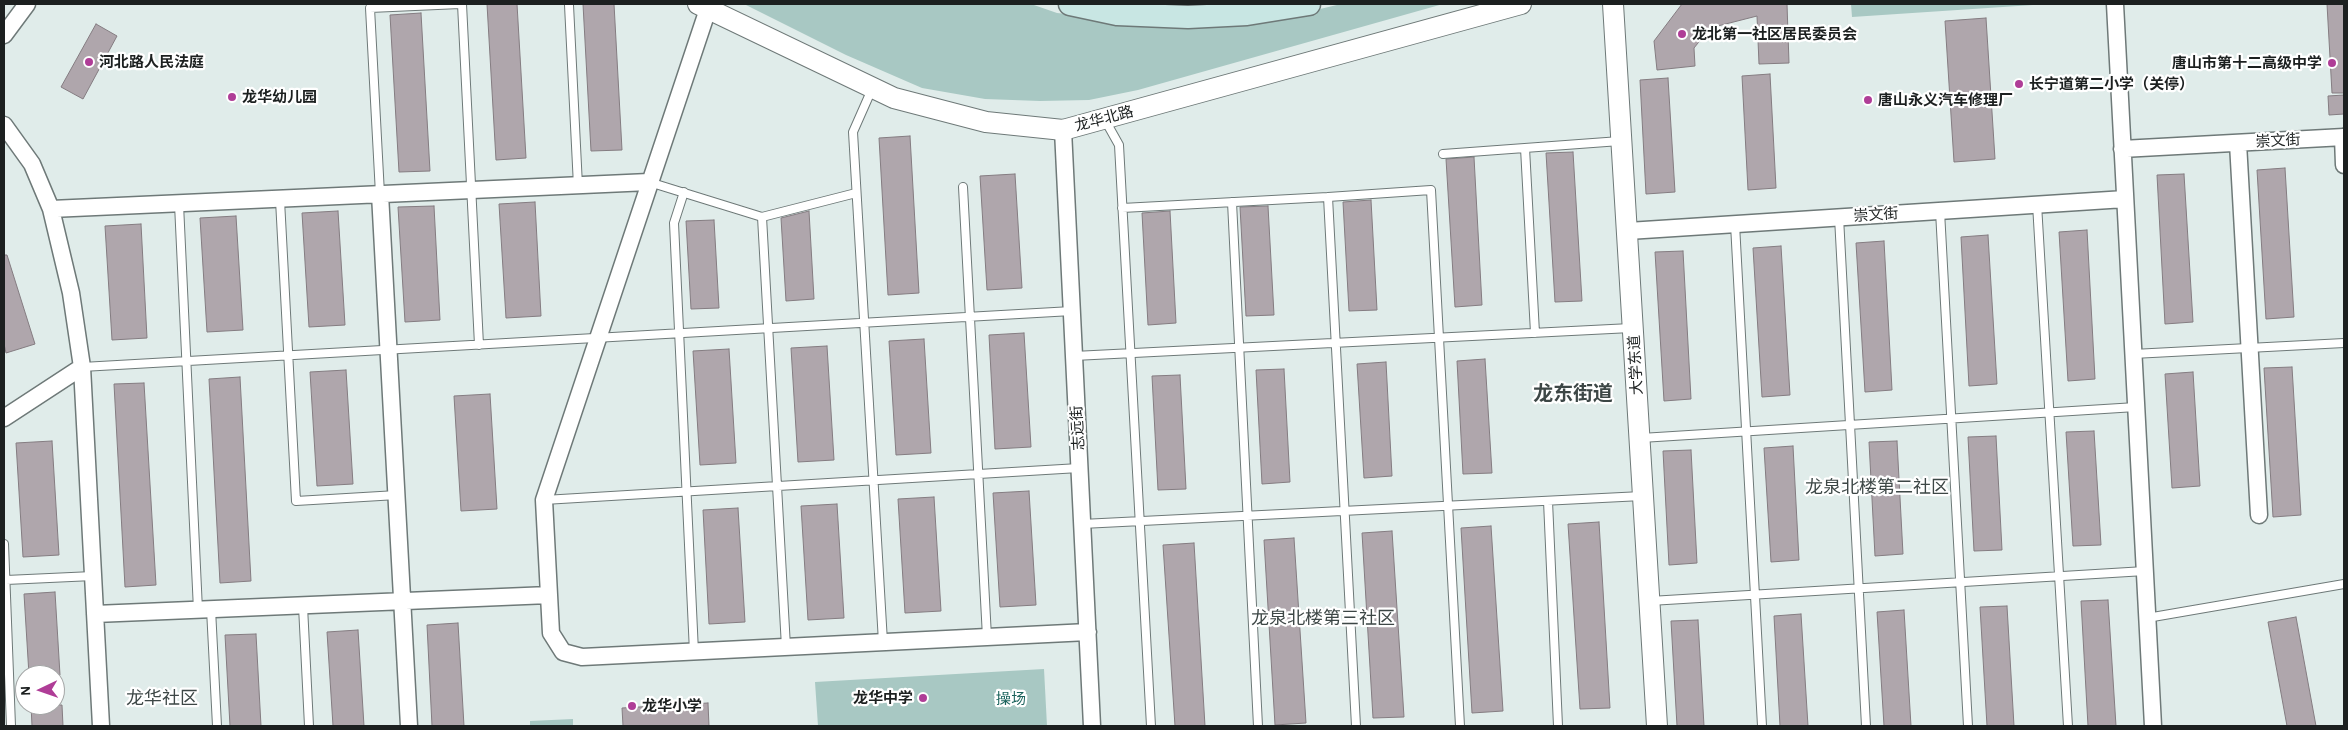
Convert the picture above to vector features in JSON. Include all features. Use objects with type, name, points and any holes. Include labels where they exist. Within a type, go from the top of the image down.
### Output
[{"type":"main road","points":[[1070,4],[1117,14],[1188,17],[1247,14],[1309,4]]},
{"type":"street","points":[[4,35],[27,4]]},
{"type":"street","name":"龙华北路","points":[[703,6],[894,98],[986,122],[1063,130],[1521,4]]},
{"type":"street","name":"大学东道","points":[[1613,4],[1657,726]]},
{"type":"street","points":[[2115,4],[2153,726]]},
{"type":"street","points":[[703,6],[649,182],[544,500],[551,633],[563,652],[582,657],[1088,632]]},
{"type":"street","points":[[4,125],[32,164],[51,209],[71,293],[82,367],[101,726]]},
{"type":"street","name":"志远街","points":[[1063,130],[1092,726]]},
{"type":"street","points":[[2344,137],[2344,165]]},
{"type":"street","name":"崇文街","points":[[2122,149],[2344,137]]},
{"type":"street","points":[[2238,143],[2259,515]]},
{"type":"street","points":[[51,209],[649,182]]},
{"type":"street","points":[[380,194],[410,726]]},
{"type":"street","name":"崇文街","points":[[1628,231],[2125,199]]},
{"type":"street","points":[[4,418],[82,367]]},
{"type":"street","points":[[96,614],[549,595]]},
{"type":"lane","points":[[380,194],[370,8],[461,4],[479,345]]},
{"type":"lane","points":[[568,5],[578,186]]},
{"type":"lane","points":[[872,88],[853,132],[883,642]]},
{"type":"lane","points":[[1105,120],[1119,145],[1151,726]]},
{"type":"lane","points":[[1443,154],[1622,141]]},
{"type":"lane","points":[[1525,148],[1535,333]]},
{"type":"lane","points":[[649,182],[762,216],[856,193]]},
{"type":"lane","points":[[962,186],[987,637]]},
{"type":"lane","points":[[1122,208],[1431,190],[1460,726]]},
{"type":"lane","points":[[684,192],[674,223],[694,652]]},
{"type":"lane","points":[[1328,197],[1356,726]]},
{"type":"lane","points":[[280,200],[296,500],[396,495]]},
{"type":"lane","points":[[1232,202],[1258,726]]},
{"type":"lane","points":[[179,204],[186,361],[204,610],[218,726]]},
{"type":"lane","points":[[2037,204],[2068,726]]},
{"type":"lane","points":[[1940,211],[1968,726]]},
{"type":"lane","points":[[762,216],[786,647]]},
{"type":"lane","points":[[1839,217],[1866,726]]},
{"type":"lane","points":[[1735,224],[1762,726]]},
{"type":"lane","points":[[82,367],[1072,311]]},
{"type":"lane","points":[[1074,356],[1634,328]]},
{"type":"lane","points":[[2133,354],[2344,343]]},
{"type":"lane","points":[[1640,438],[2136,407]]},
{"type":"lane","points":[[544,500],[1079,468]]},
{"type":"lane","points":[[1082,524],[1644,496]]},
{"type":"lane","points":[[1548,501],[1558,726]]},
{"type":"lane","points":[[4,544],[12,726]]},
{"type":"lane","points":[[1650,601],[2145,571]]},
{"type":"lane","points":[[6,580],[93,576]]},
{"type":"lane","points":[[2147,618],[2344,584]]},
{"type":"lane","points":[[303,606],[309,726]]},
{"type":"green space","points":[[744,4],[1031,4],[1057,13],[1188,26],[1270,21],[1341,4],[1443,4],[1138,90],[1089,100],[1040,101],[985,99],[922,88],[846,55]]},
{"type":"green space","points":[[1851,4],[2048,4],[1852,17]]},
{"type":"green space","name":"操场","points":[[1044,669],[1047,726],[818,726],[815,682]]},
{"type":"green space","points":[[573,719],[573,726],[530,726],[530,721]]},
{"type":"building","points":[[487,4],[517,4],[526,158],[496,160]]},
{"type":"building","points":[[583,4],[614,4],[622,150],[591,151]]},
{"type":"building","name":"龙北第一社区居民委员会","points":[[1682,4],[1787,4],[1789,63],[1759,64],[1757,16],[1710,28],[1694,48],[1695,66],[1657,70],[1654,41]]},
{"type":"building","points":[[2327,4],[2344,4],[2344,93],[2332,93]]},
{"type":"building","points":[[421,13],[430,171],[399,172],[390,15]]},
{"type":"building","points":[[1986,18],[1995,159],[1954,162],[1945,21]]},
{"type":"building","name":"河北路人民法庭","points":[[96,24],[117,36],[83,99],[61,87]]},
{"type":"building","points":[[1770,74],[1776,188],[1748,190],[1742,76]]},
{"type":"building","points":[[1668,78],[1675,192],[1646,194],[1640,80]]},
{"type":"building","points":[[2344,95],[2344,114],[2329,115],[2328,96]]},
{"type":"building","points":[[910,136],[919,293],[888,295],[879,138]]},
{"type":"building","points":[[1573,152],[1582,301],[1555,302],[1546,153]]},
{"type":"building","points":[[1474,157],[1482,305],[1455,307],[1446,159]]},
{"type":"building","points":[[2285,168],[2294,317],[2266,319],[2257,170]]},
{"type":"building","points":[[1015,174],[1022,288],[987,290],[980,176]]},
{"type":"building","points":[[2184,174],[2193,322],[2165,324],[2157,175]]},
{"type":"building","points":[[1371,200],[1377,310],[1349,311],[1343,202]]},
{"type":"building","points":[[535,202],[541,316],[506,318],[499,204]]},
{"type":"building","points":[[434,206],[440,320],[405,322],[398,207]]},
{"type":"building","points":[[1268,206],[1274,315],[1246,316],[1240,207]]},
{"type":"building","points":[[338,211],[345,325],[309,327],[302,213]]},
{"type":"building","points":[[809,211],[814,299],[786,301],[781,218]]},
{"type":"building","points":[[1170,211],[1176,323],[1148,325],[1142,213]]},
{"type":"building","points":[[236,216],[243,330],[207,332],[200,218]]},
{"type":"building","points":[[714,220],[719,308],[691,309],[686,221]]},
{"type":"building","points":[[141,224],[147,338],[112,340],[105,226]]},
{"type":"building","points":[[2087,230],[2095,379],[2068,381],[2059,232]]},
{"type":"building","points":[[1988,235],[1997,384],[1969,386],[1961,237]]},
{"type":"building","points":[[1884,241],[1892,390],[1865,392],[1856,243]]},
{"type":"building","points":[[1781,246],[1790,395],[1762,397],[1753,248]]},
{"type":"building","points":[[1683,251],[1691,399],[1664,401],[1655,252]]},
{"type":"building","points":[[4,255],[7,255],[35,344],[6,353],[4,344]]},
{"type":"building","points":[[1024,333],[1031,447],[995,449],[989,335]]},
{"type":"building","points":[[924,339],[931,453],[896,455],[889,341]]},
{"type":"building","points":[[827,346],[834,460],[798,462],[791,348]]},
{"type":"building","points":[[729,349],[736,463],[700,465],[693,351]]},
{"type":"building","points":[[1485,359],[1492,473],[1463,474],[1457,361]]},
{"type":"building","points":[[1386,362],[1392,476],[1364,478],[1357,364]]},
{"type":"building","points":[[2292,367],[2301,515],[2273,517],[2264,368]]},
{"type":"building","points":[[1284,369],[1290,482],[1262,484],[1256,370]]},
{"type":"building","points":[[346,370],[353,484],[317,486],[310,372]]},
{"type":"building","points":[[2193,372],[2200,486],[2172,488],[2165,374]]},
{"type":"building","points":[[1180,375],[1186,489],[1158,490],[1152,376]]},
{"type":"building","points":[[240,377],[251,581],[220,583],[209,379]]},
{"type":"building","points":[[144,383],[156,585],[125,587],[114,384]]},
{"type":"building","points":[[490,394],[497,509],[461,511],[454,396]]},
{"type":"building","points":[[2094,431],[2101,545],[2073,546],[2066,432]]},
{"type":"building","points":[[1996,436],[2002,550],[1974,551],[1968,437]]},
{"type":"building","points":[[52,441],[59,555],[23,557],[16,443]]},
{"type":"building","points":[[1897,441],[1903,554],[1875,556],[1869,442]]},
{"type":"building","points":[[1793,446],[1799,560],[1771,562],[1764,448]]},
{"type":"building","points":[[1691,450],[1697,563],[1669,565],[1663,451]]},
{"type":"building","points":[[1029,491],[1036,605],[1000,607],[993,493]]},
{"type":"building","points":[[934,497],[941,611],[905,613],[898,499]]},
{"type":"building","points":[[837,504],[844,618],[808,620],[801,506]]},
{"type":"building","points":[[738,508],[745,622],[709,624],[703,510]]},
{"type":"building","points":[[1599,522],[1610,708],[1580,709],[1568,524]]},
{"type":"building","points":[[1491,526],[1503,711],[1472,713],[1461,528]]},
{"type":"building","points":[[1392,531],[1404,717],[1373,718],[1362,533]]},
{"type":"building","points":[[1294,538],[1306,723],[1275,725],[1264,540]]},
{"type":"building","points":[[1194,543],[1205,726],[1175,726],[1163,545]]},
{"type":"building","points":[[55,592],[59,665],[28,665],[24,594]]},
{"type":"building","points":[[2108,600],[2116,726],[2088,726],[2081,601]]},
{"type":"building","points":[[2007,606],[2014,726],[1987,726],[1980,607]]},
{"type":"building","points":[[1904,610],[1911,726],[1884,726],[1877,612]]},
{"type":"building","points":[[1801,614],[1808,726],[1780,726],[1774,616]]},
{"type":"building","points":[[2296,617],[2316,726],[2287,726],[2268,622]]},
{"type":"building","points":[[1698,620],[1704,726],[1677,726],[1671,621]]},
{"type":"building","points":[[458,623],[464,726],[432,726],[427,625]]},
{"type":"building","points":[[358,630],[364,726],[333,726],[327,632]]},
{"type":"building","points":[[256,634],[261,726],[230,726],[225,635]]},
{"type":"building","points":[[708,703],[709,726],[623,726],[622,708]]},
{"type":"building","points":[[31,715],[62,715],[63,726],[32,726]]},
{"type":"place","name":"龙北第一社区居民委员会","points":[[1682,34]]},
{"type":"place","name":"河北路人民法庭","points":[[89,62]]},
{"type":"place","name":"唐山市第十二高级中学","points":[[2332,63]]},
{"type":"place","name":"长宁道第二小学（关停）","points":[[2019,84]]},
{"type":"place","name":"龙华幼儿园","points":[[232,97]]},
{"type":"place","name":"唐山永义汽车修理厂","points":[[1868,100]]},
{"type":"place","name":"龙华中学","points":[[923,698]]},
{"type":"place","name":"龙华小学","points":[[632,706]]},
{"type":"district","name":"龙东街道","points":[[1573,394]]},
{"type":"district","name":"龙泉北楼第二社区","points":[[1877,488]]},
{"type":"district","name":"龙泉北楼第三社区","points":[[1323,619]]},
{"type":"district","name":"龙华社区","points":[[162,699]]}]
